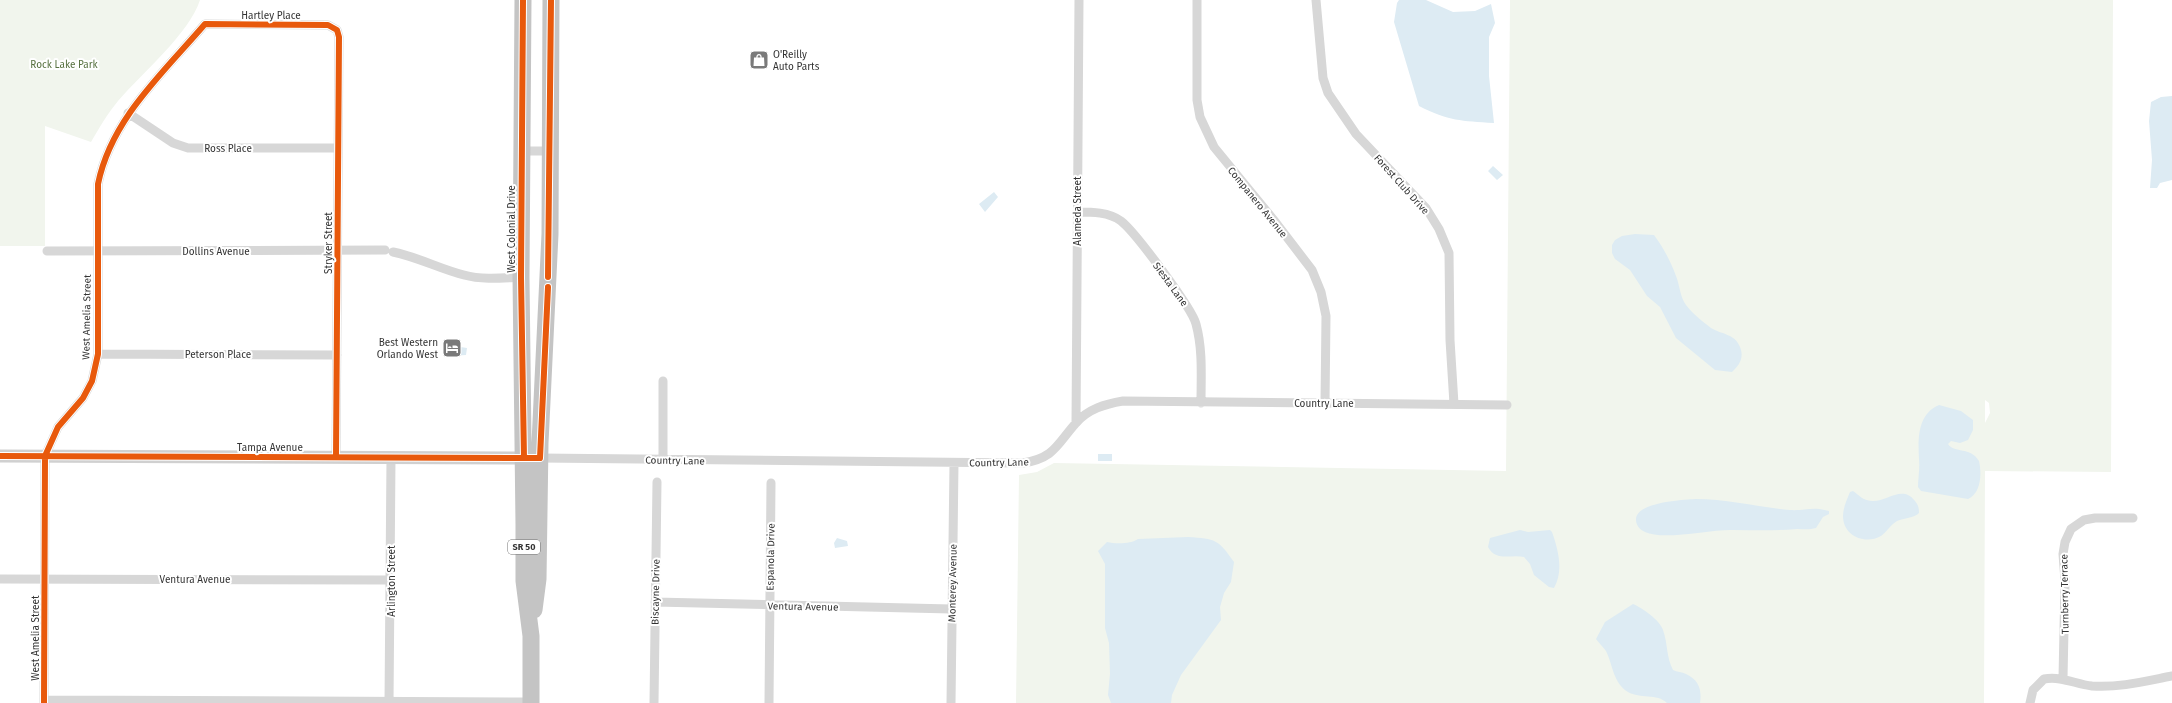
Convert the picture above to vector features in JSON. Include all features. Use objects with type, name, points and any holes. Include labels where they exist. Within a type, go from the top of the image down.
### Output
[{"type":"highway","name":"West Colonial Drive","points":[[523,0],[521,277],[538,579],[531,636],[531,702]]},
{"type":"highway","name":"West Colonial Drive","points":[[532,458],[549,261],[551,0]]},
{"type":"street","name":"Alameda Street","points":[[1076,423],[1079,0]]},
{"type":"street","name":"Companero Avenue","points":[[1197,0],[1196,100],[1200,117],[1214,147],[1307,264],[1321,292],[1326,316],[1325,403]]},
{"type":"street","name":"Forest Club Drive","points":[[1316,0],[1323,78],[1328,94],[1356,134],[1426,208],[1439,229],[1449,253],[1450,340],[1454,404]]},
{"type":"street","name":"Hartley Place","points":[[205,24],[328,25],[337,30]]},
{"type":"street","name":"West Amelia Street","points":[[44,701],[45,456],[58,427],[83,398],[92,381],[98,354],[98,184],[102,163],[111,140],[128,113],[205,24]]},
{"type":"street","name":"Stryker Street","points":[[336,457],[339,37],[337,30]]},
{"type":"street","name":"Ross Place","points":[[128,113],[173,144],[188,148],[338,148]]},
{"type":"street","points":[[521,151],[550,151]]},
{"type":"street","name":"Siesta Lane","points":[[1077,212],[1100,212],[1121,221],[1185,301],[1196,322],[1201,347],[1201,402]]},
{"type":"street","name":"Dollins Avenue","points":[[48,251],[389,251],[414,256],[465,276],[490,278],[521,277]]},
{"type":"street","name":"Peterson Place","points":[[98,354],[337,355]]},
{"type":"street","points":[[663,381],[663,460]]},
{"type":"street","name":"Country Lane","points":[[532,458],[1023,463],[1036,461],[1048,456],[1058,447],[1076,423],[1089,412],[1105,404],[1123,401],[1507,405]]},
{"type":"street","name":"Tampa Avenue","points":[[0,456],[532,458]]},
{"type":"street","name":"Arlington Street","points":[[389,701],[391,458]]},
{"type":"street","name":"Monterey Avenue","points":[[951,703],[954,463]]},
{"type":"street","name":"Biscayne Drive","points":[[654,703],[657,482]]},
{"type":"street","name":"Espanola Drive","points":[[769,703],[771,483]]},
{"type":"street","name":"Turnberry Terrace","points":[[2063,678],[2065,581],[2062,554],[2071,528],[2084,520],[2095,518],[2134,518]]},
{"type":"street","name":"Ventura Avenue","points":[[0,579],[391,580]]},
{"type":"street","name":"Ventura Avenue","points":[[655,602],[769,606],[951,609]]},
{"type":"street","points":[[2030,703],[2034,690],[2044,679],[2063,678],[2093,686],[2133,684],[2172,676]]},
{"type":"street","points":[[44,701],[531,702]]},
{"type":"green space","name":"Rock Lake Park","points":[[0,0],[200,0],[194,13],[176,40],[118,101],[91,142],[45,126],[45,246],[0,246]]},
{"type":"green space","points":[[1510,0],[2113,0],[2111,472],[1985,471],[1984,703],[1016,703],[1019,475],[1037,472],[1054,463],[1506,471]],"holes":[[[1985,400],[1989,403],[1990,413],[1985,423]]]},
{"type":"shaded area","points":[[1399,0],[1426,0],[1453,12],[1475,11],[1491,4],[1495,23],[1489,37],[1489,76],[1494,123],[1455,119],[1439,115],[1419,106],[1394,22],[1397,3]]},
{"type":"shaded area","points":[[2172,96],[2172,180],[2160,183],[2157,188],[2150,188],[2152,160],[2149,121],[2151,102],[2161,97]]},
{"type":"shaded area","points":[[1493,166],[1503,175],[1497,180],[1488,171]]},
{"type":"shaded area","points":[[994,192],[998,197],[985,212],[979,204]]},
{"type":"shaded area","points":[[1635,234],[1654,235],[1672,265],[1682,298],[1686,305],[1694,314],[1711,328],[1731,336],[1737,341],[1741,349],[1742,357],[1732,372],[1715,370],[1676,338],[1660,307],[1647,296],[1630,270],[1615,259],[1612,253],[1612,245],[1615,240],[1622,236]]},
{"type":"shaded area","points":[[454,346],[467,348],[466,355],[452,356],[450,349]]},
{"type":"shaded area","points":[[1939,405],[1961,411],[1973,420],[1973,430],[1968,440],[1960,443],[1951,441],[1948,444],[1955,449],[1971,453],[1979,461],[1980,483],[1976,492],[1968,499],[1921,491],[1918,487],[1920,428],[1926,415]]},
{"type":"shaded area","points":[[1098,454],[1112,454],[1112,461],[1098,461]]},
{"type":"shaded area","points":[[1853,491],[1863,499],[1872,501],[1878,501],[1894,495],[1905,494],[1910,496],[1915,501],[1918,506],[1919,513],[1912,517],[1897,521],[1892,524],[1885,533],[1875,539],[1862,539],[1856,537],[1847,529],[1843,516],[1844,507],[1850,492]]},
{"type":"shaded area","points":[[1695,499],[1719,500],[1790,510],[1818,509],[1829,511],[1829,514],[1823,517],[1816,528],[1809,529],[1724,530],[1664,535],[1645,532],[1640,529],[1637,524],[1636,520],[1638,514],[1643,509],[1671,501]]},
{"type":"shaded area","points":[[1520,530],[1528,532],[1550,530],[1552,532],[1559,560],[1559,574],[1554,588],[1549,587],[1534,575],[1530,564],[1524,557],[1499,556],[1491,552],[1488,547],[1490,538]]},
{"type":"shaded area","points":[[1188,537],[1216,542],[1224,549],[1234,562],[1231,582],[1224,593],[1220,607],[1221,620],[1181,675],[1172,695],[1171,703],[1111,703],[1108,695],[1110,674],[1109,643],[1105,628],[1105,564],[1098,551],[1107,542],[1123,543],[1138,539]]},
{"type":"shaded area","points":[[837,538],[847,541],[848,546],[835,548],[834,543]]},
{"type":"shaded area","points":[[1633,604],[1650,615],[1661,626],[1665,635],[1669,660],[1673,670],[1690,676],[1697,682],[1700,690],[1700,703],[1667,703],[1658,698],[1633,694],[1628,692],[1619,684],[1606,651],[1596,639],[1605,622]]},
{"type":"cycle path","points":[[523,0],[521,277],[524,458]]},
{"type":"cycle path","points":[[548,277],[551,0]]},
{"type":"cycle path","points":[[44,703],[45,456],[58,427],[83,398],[92,381],[98,354],[98,184],[105,160],[114,138],[126,118],[156,79],[205,24],[328,25],[337,30],[339,37],[336,457]]},
{"type":"cycle path","points":[[0,456],[540,458],[548,287]]},
{"type":"place","name":"O'Reilly Auto Parts","points":[[759,60]]},
{"type":"place","name":"Best Western Orlando West","points":[[452,348]]}]
